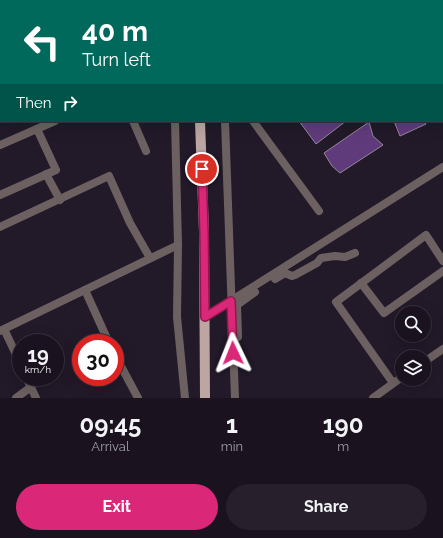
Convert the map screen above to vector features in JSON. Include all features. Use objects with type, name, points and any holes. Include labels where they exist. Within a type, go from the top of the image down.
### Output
[{"type":"main road","points":[[200,122],[204,232],[205,398]]},
{"type":"street","points":[[0,145],[53,122]]},
{"type":"street","points":[[133,122],[146,151]]},
{"type":"street","points":[[175,122],[178,245],[177,317],[185,398]]},
{"type":"street","points":[[225,122],[235,398]]},
{"type":"street","points":[[254,122],[319,211]]},
{"type":"street","points":[[0,195],[56,170],[37,129]]},
{"type":"street","points":[[205,317],[443,167]]},
{"type":"street","points":[[46,174],[60,200]]},
{"type":"street","points":[[0,227],[109,176],[130,223],[150,258]]},
{"type":"street","points":[[373,398],[393,383],[336,302],[426,235],[443,261]]},
{"type":"street","points":[[12,348],[2,330],[178,245]]},
{"type":"street","points":[[232,338],[238,337],[237,305],[252,294],[285,273],[292,276],[295,275],[321,258],[335,256],[345,257],[355,253]]},
{"type":"street","points":[[361,283],[384,313],[443,271]]},
{"type":"street","points":[[85,290],[105,334]]},
{"type":"street","points":[[431,357],[443,349]]},
{"type":"street","points":[[124,372],[138,398]]},
{"type":"street","points":[[16,398],[31,387],[36,398]]},
{"type":"building","points":[[300,122],[345,122],[316,144]]},
{"type":"building","points":[[369,122],[373,136],[383,145],[340,173],[332,166],[324,153]]},
{"type":"building","points":[[394,122],[425,122],[426,124],[400,136]]},
{"type":"route","points":[[202,169],[205,317],[231,301],[233,353]]}]
